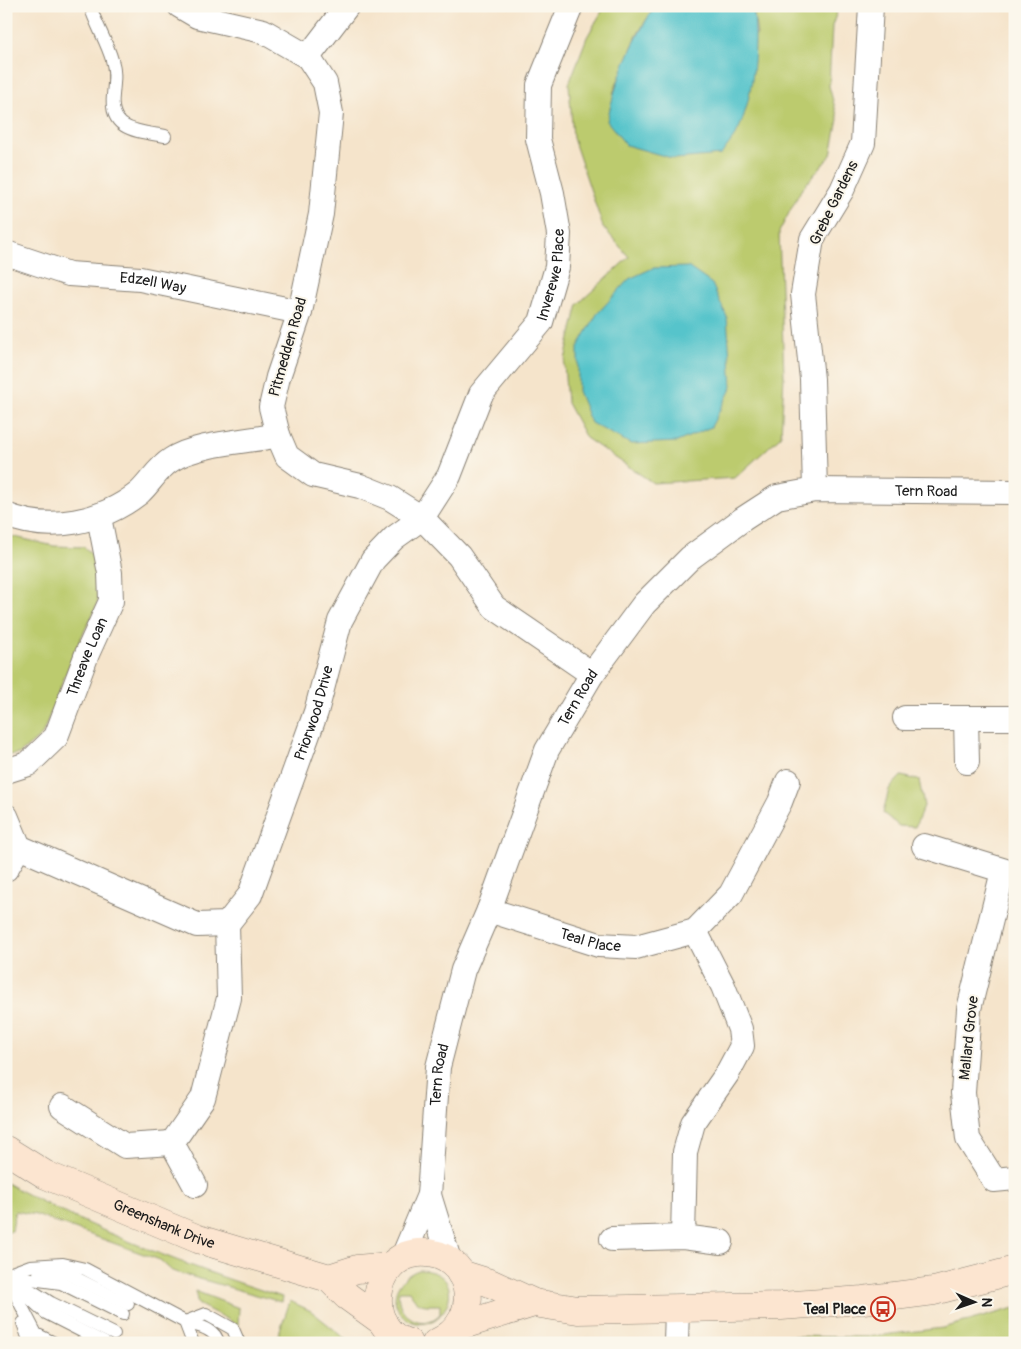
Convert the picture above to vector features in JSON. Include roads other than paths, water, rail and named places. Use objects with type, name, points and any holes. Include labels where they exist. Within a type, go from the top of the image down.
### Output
[{"type":"street","name":"Pitmedden Road","points":[[180,6],[197,16],[263,31],[308,57],[325,83],[332,113],[321,214],[300,312],[278,378],[271,407],[278,435],[287,456],[313,475],[360,486],[390,498],[422,518],[459,556],[494,607],[592,674]]},
{"type":"street","points":[[308,57],[347,6]]},
{"type":"street","name":"Inverewe Place","points":[[422,518],[449,476],[481,394],[541,322],[557,267],[559,234],[552,193],[538,139],[539,85],[571,6]]},
{"type":"street","name":"Grebe Gardens","points":[[815,490],[812,379],[803,294],[812,239],[842,190],[863,143],[871,6]]},
{"type":"street","name":"Edzell Way","points":[[6,253],[69,274],[140,279],[300,312]]},
{"type":"street","points":[[6,514],[22,521],[54,524],[98,517],[139,493],[170,460],[200,448],[278,435]]},
{"type":"street","name":"Tern Road","points":[[397,1262],[429,1194],[438,1067],[463,970],[489,910],[547,750],[592,674],[644,604],[690,558],[743,519],[777,497],[815,490],[1015,492]]},
{"type":"street","name":"Threave Loan","points":[[6,771],[28,764],[56,737],[87,654],[111,601],[110,573],[98,517]]},
{"type":"street","name":"Priorwood Drive","points":[[227,924],[250,895],[316,712],[340,621],[374,560],[394,538],[422,518]]},
{"type":"street","points":[[906,718],[1015,718]]},
{"type":"street","points":[[966,718],[967,762]]},
{"type":"street","points":[[682,1236],[685,1152],[693,1122],[727,1074],[742,1046],[740,1029],[723,986],[695,931],[731,894],[780,802],[788,781]]},
{"type":"street","points":[[6,816],[19,847],[197,925],[227,924],[229,998],[203,1098],[172,1143]]},
{"type":"street","name":"Mallard Grove","points":[[924,846],[1009,872],[969,1009],[963,1093],[968,1139],[994,1180],[1015,1178]]},
{"type":"street","points":[[6,869],[19,847]]},
{"type":"street","name":"Teal Place","points":[[489,910],[599,945],[636,947],[695,931]]},
{"type":"street","points":[[62,1106],[125,1146],[172,1143]]},
{"type":"street","points":[[172,1143],[194,1185]]},
{"type":"street","name":"Greenshank Drive","points":[[6,1150],[46,1175],[198,1238],[330,1278]]},
{"type":"street","name":"Tern Road","points":[[429,1194],[456,1269]]},
{"type":"street","points":[[612,1239],[682,1236],[721,1242]]},
{"type":"street","points":[[397,1336],[346,1296],[330,1278],[357,1269],[397,1262],[418,1253],[433,1254],[456,1269],[534,1303],[578,1310],[781,1306],[863,1300],[934,1291],[1015,1270]]},
{"type":"street","points":[[397,1262],[382,1278],[377,1292],[377,1307],[397,1336]]},
{"type":"street","points":[[444,1338],[466,1312],[469,1297],[456,1269]]},
{"type":"street","points":[[444,1338],[534,1303]]},
{"type":"street","points":[[676,1343],[677,1308]]},
{"type":"lane","points":[[90,6],[112,61],[115,78],[112,110],[119,123],[133,130],[165,136]]},
{"type":"lane","points":[[6,1276],[30,1266],[63,1264],[85,1269],[128,1304]]},
{"type":"lane","points":[[6,1276],[61,1283],[185,1322],[209,1330],[215,1334],[218,1343]]},
{"type":"lane","points":[[6,1276],[110,1340],[128,1304]]},
{"type":"lane","points":[[6,1276],[30,1343]]},
{"type":"lane","points":[[6,1276],[36,1334],[54,1343]]},
{"type":"lane","points":[[185,1322],[206,1314],[233,1329],[239,1343]]},
{"type":"lane","points":[[185,1322],[194,1343]]},
{"type":"water","points":[[655,6],[753,6],[755,51],[749,98],[738,130],[721,155],[675,159],[626,145],[607,121],[615,90],[626,61],[639,33]]},
{"type":"water","points":[[688,267],[712,284],[727,317],[732,387],[711,427],[677,442],[631,444],[591,423],[578,391],[578,347],[597,314],[629,279],[653,268]]},
{"type":"place","name":"Teal Place","points":[[883,1309]]}]
